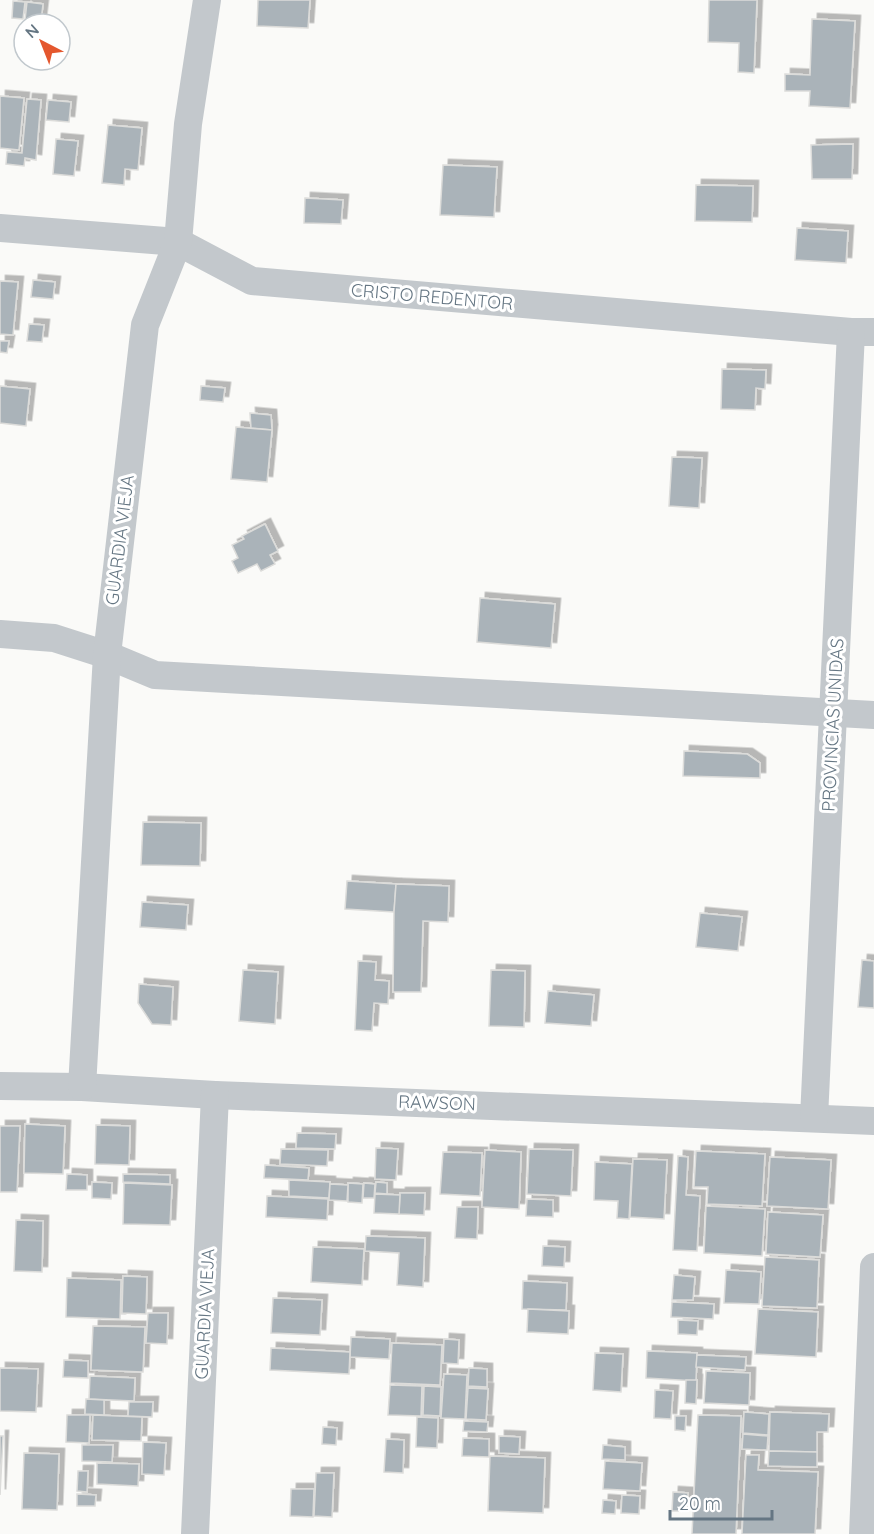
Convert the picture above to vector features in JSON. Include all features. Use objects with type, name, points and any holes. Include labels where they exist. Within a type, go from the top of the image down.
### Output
[{"type":"street","name":"GUARDIA VIEJA","points":[[82,1087],[107,655],[145,325],[178,242],[188,124],[207,0]]},
{"type":"street","name":"CRISTO REDENTOR","points":[[0,228],[178,242],[252,281],[863,332]]},
{"type":"street","name":"PROVINCIAS UNIDAS","points":[[814,1118],[833,713],[863,332]]},
{"type":"street","points":[[0,634],[54,638],[107,655],[155,675],[874,715]]},
{"type":"street","name":"RAWSON","points":[[0,1086],[82,1087],[215,1095],[874,1121]]},
{"type":"street","name":"GUARDIA VIEJA","points":[[195,1534],[215,1095]]},
{"type":"street","points":[[863,1534],[874,1267]]},
{"type":"building","points":[[258,0],[310,0],[308,28],[257,26]]},
{"type":"building","points":[[709,0],[757,0],[754,73],[738,72],[739,43],[708,42]]},
{"type":"building","points":[[13,1],[25,2],[24,12],[12,12]]},
{"type":"building","points":[[27,2],[43,4],[42,12],[26,12]]},
{"type":"building","points":[[812,19],[855,21],[850,108],[809,106],[810,91],[785,91],[785,74],[810,75]]},
{"type":"building","points":[[0,96],[24,98],[19,150],[0,148]]},
{"type":"building","points":[[27,99],[41,100],[36,160],[25,158],[24,166],[6,164],[7,152],[22,153]]},
{"type":"building","points":[[48,100],[71,102],[69,122],[46,120]]},
{"type":"building","points":[[108,125],[142,128],[138,170],[125,169],[124,185],[102,183]]},
{"type":"building","points":[[56,139],[78,141],[74,176],[53,174]]},
{"type":"building","points":[[853,144],[852,179],[812,179],[811,145]]},
{"type":"building","points":[[443,165],[497,167],[494,217],[440,215]]},
{"type":"building","points":[[696,185],[753,186],[752,222],[695,221]]},
{"type":"building","points":[[305,198],[343,200],[341,224],[304,223]]},
{"type":"building","points":[[797,228],[848,231],[846,263],[795,260]]},
{"type":"building","points":[[33,280],[55,282],[53,299],[31,297]]},
{"type":"building","points":[[0,281],[18,282],[13,335],[0,334]]},
{"type":"building","points":[[29,324],[44,325],[42,342],[27,341]]},
{"type":"building","points":[[0,341],[9,341],[7,353],[0,352]]},
{"type":"building","points":[[722,369],[766,370],[765,389],[756,388],[755,410],[721,409]]},
{"type":"building","points":[[0,386],[30,389],[26,426],[0,423]]},
{"type":"building","points":[[201,386],[225,388],[223,402],[200,400]]},
{"type":"building","points":[[250,413],[271,415],[272,430],[251,428]]},
{"type":"building","points":[[236,427],[272,430],[267,482],[231,479]]},
{"type":"building","points":[[672,457],[702,458],[699,508],[669,506]]},
{"type":"building","points":[[265,524],[278,551],[270,555],[275,564],[261,571],[257,564],[238,573],[232,561],[238,558],[232,545],[244,539],[242,536]]},
{"type":"building","points":[[480,598],[555,604],[551,648],[477,642]]},
{"type":"building","points":[[684,751],[747,754],[760,763],[760,778],[683,776]]},
{"type":"building","points":[[143,822],[201,823],[200,866],[141,865]]},
{"type":"building","points":[[347,881],[396,884],[394,912],[345,909]]},
{"type":"building","points":[[396,884],[449,886],[448,922],[423,921],[421,992],[393,992]]},
{"type":"building","points":[[142,902],[188,905],[186,930],[140,927]]},
{"type":"building","points":[[700,913],[742,917],[738,951],[696,947]]},
{"type":"building","points":[[862,960],[874,961],[874,1008],[858,1007]]},
{"type":"building","points":[[358,961],[376,962],[375,980],[389,981],[388,1004],[374,1003],[372,1031],[355,1030]]},
{"type":"building","points":[[243,970],[278,972],[275,1024],[239,1021]]},
{"type":"building","points":[[491,970],[525,971],[524,1027],[489,1026]]},
{"type":"building","points":[[139,984],[173,987],[171,1025],[152,1024],[138,1003]]},
{"type":"building","points":[[548,991],[594,995],[591,1026],[545,1023]]},
{"type":"building","points":[[25,1124],[65,1126],[63,1174],[24,1173]]},
{"type":"building","points":[[96,1125],[130,1126],[129,1165],[95,1164]]},
{"type":"building","points":[[0,1126],[20,1126],[17,1192],[0,1192]]},
{"type":"building","points":[[297,1133],[336,1134],[335,1149],[296,1148]]},
{"type":"building","points":[[376,1148],[398,1149],[396,1180],[375,1179]]},
{"type":"building","points":[[281,1149],[328,1150],[327,1166],[280,1164]]},
{"type":"building","points":[[529,1149],[573,1150],[571,1196],[527,1194]]},
{"type":"building","points":[[485,1150],[521,1152],[519,1209],[482,1207]]},
{"type":"building","points":[[696,1151],[765,1154],[762,1206],[707,1204],[708,1187],[694,1187]]},
{"type":"building","points":[[443,1152],[482,1153],[480,1196],[440,1194]]},
{"type":"building","points":[[678,1156],[688,1157],[686,1195],[700,1196],[697,1251],[673,1250]]},
{"type":"building","points":[[770,1157],[831,1160],[828,1209],[767,1206]]},
{"type":"building","points":[[633,1159],[667,1160],[664,1219],[630,1217]]},
{"type":"building","points":[[595,1162],[632,1164],[629,1219],[617,1218],[618,1201],[594,1200]]},
{"type":"building","points":[[265,1165],[309,1168],[308,1180],[264,1178]]},
{"type":"building","points":[[67,1174],[87,1175],[87,1190],[66,1190]]},
{"type":"building","points":[[123,1174],[170,1175],[170,1184],[123,1182]]},
{"type":"building","points":[[289,1180],[330,1182],[329,1198],[289,1196]]},
{"type":"building","points":[[92,1182],[112,1183],[111,1199],[92,1198]]},
{"type":"building","points":[[376,1182],[387,1183],[387,1194],[375,1193]]},
{"type":"building","points":[[124,1183],[172,1185],[170,1225],[123,1224]]},
{"type":"building","points":[[348,1183],[363,1184],[362,1203],[348,1202]]},
{"type":"building","points":[[364,1183],[375,1184],[374,1198],[363,1198]]},
{"type":"building","points":[[330,1184],[348,1185],[347,1201],[329,1200]]},
{"type":"building","points":[[400,1193],[425,1193],[424,1215],[399,1214]]},
{"type":"building","points":[[375,1194],[400,1195],[399,1214],[374,1213]]},
{"type":"building","points":[[267,1196],[328,1199],[327,1220],[266,1217]]},
{"type":"building","points":[[527,1199],[553,1200],[553,1217],[526,1216]]},
{"type":"building","points":[[706,1206],[765,1209],[762,1256],[704,1253]]},
{"type":"building","points":[[457,1207],[478,1207],[477,1239],[455,1238]]},
{"type":"building","points":[[768,1212],[823,1215],[820,1257],[766,1254]]},
{"type":"building","points":[[16,1220],[43,1221],[42,1272],[14,1271]]},
{"type":"building","points":[[366,1236],[425,1238],[423,1287],[397,1285],[399,1253],[365,1251]]},
{"type":"building","points":[[543,1246],[565,1247],[564,1267],[542,1266]]},
{"type":"building","points":[[313,1247],[364,1249],[362,1285],[311,1282]]},
{"type":"building","points":[[765,1257],[819,1260],[817,1308],[762,1306]]},
{"type":"building","points":[[726,1270],[761,1272],[759,1304],[724,1303]]},
{"type":"building","points":[[674,1275],[695,1277],[693,1300],[672,1300]]},
{"type":"building","points":[[123,1276],[147,1277],[146,1314],[122,1313]]},
{"type":"building","points":[[67,1278],[121,1280],[120,1319],[66,1317]]},
{"type":"building","points":[[523,1281],[567,1283],[566,1310],[522,1309]]},
{"type":"building","points":[[273,1298],[322,1300],[320,1335],[271,1333]]},
{"type":"building","points":[[672,1302],[714,1304],[713,1319],[671,1317]]},
{"type":"building","points":[[528,1309],[569,1311],[568,1334],[527,1332]]},
{"type":"building","points":[[758,1309],[818,1312],[816,1357],[755,1354]]},
{"type":"building","points":[[148,1313],[168,1313],[167,1344],[146,1343]]},
{"type":"building","points":[[678,1320],[698,1321],[697,1335],[678,1334]]},
{"type":"building","points":[[93,1326],[145,1327],[143,1372],[91,1370]]},
{"type":"building","points":[[351,1337],[390,1339],[389,1359],[350,1357]]},
{"type":"building","points":[[444,1339],[459,1340],[458,1364],[443,1363]]},
{"type":"building","points":[[392,1343],[442,1345],[440,1385],[390,1383]]},
{"type":"building","points":[[271,1348],[350,1352],[349,1374],[270,1370]]},
{"type":"building","points":[[647,1351],[697,1353],[696,1381],[646,1378]]},
{"type":"building","points":[[595,1353],[623,1354],[621,1392],[593,1390]]},
{"type":"building","points":[[697,1355],[746,1357],[745,1370],[696,1367]]},
{"type":"building","points":[[64,1360],[88,1361],[88,1378],[63,1377]]},
{"type":"building","points":[[0,1368],[38,1369],[36,1412],[0,1411]]},
{"type":"building","points":[[469,1368],[487,1369],[487,1387],[468,1386]]},
{"type":"building","points":[[706,1371],[750,1373],[749,1405],[704,1403]]},
{"type":"building","points":[[444,1374],[467,1375],[465,1419],[441,1418]]},
{"type":"building","points":[[90,1376],[135,1378],[134,1401],[89,1399]]},
{"type":"building","points":[[686,1380],[697,1380],[696,1404],[685,1403]]},
{"type":"building","points":[[390,1385],[422,1386],[421,1416],[388,1415]]},
{"type":"building","points":[[424,1386],[441,1387],[440,1416],[423,1415]]},
{"type":"building","points":[[468,1388],[488,1389],[486,1420],[466,1419]]},
{"type":"building","points":[[655,1390],[673,1391],[671,1419],[654,1418]]},
{"type":"building","points":[[86,1399],[104,1400],[104,1415],[85,1414]]},
{"type":"building","points":[[129,1402],[153,1402],[152,1417],[128,1416]]},
{"type":"building","points":[[744,1412],[769,1414],[768,1435],[743,1433]]},
{"type":"building","points":[[770,1412],[829,1414],[828,1432],[817,1432],[817,1452],[769,1451]]},
{"type":"building","points":[[67,1415],[90,1415],[89,1443],[66,1442]]},
{"type":"building","points":[[93,1415],[142,1417],[141,1441],[92,1440]]},
{"type":"building","points":[[698,1415],[741,1416],[736,1534],[692,1534]]},
{"type":"building","points":[[675,1416],[686,1416],[685,1431],[675,1430]]},
{"type":"building","points":[[417,1417],[438,1418],[437,1448],[416,1447]]},
{"type":"building","points":[[464,1421],[488,1422],[487,1432],[463,1431]]},
{"type":"building","points":[[323,1427],[337,1428],[336,1445],[322,1444]]},
{"type":"building","points":[[743,1434],[768,1436],[767,1450],[742,1449]]},
{"type":"building","points":[[0,1436],[3,1436],[0,1495]]},
{"type":"building","points":[[499,1436],[520,1437],[519,1454],[499,1453]]},
{"type":"building","points":[[463,1438],[489,1439],[489,1457],[462,1456]]},
{"type":"building","points":[[386,1439],[404,1440],[403,1473],[384,1472]]},
{"type":"building","points":[[143,1442],[166,1443],[164,1475],[142,1474]]},
{"type":"building","points":[[82,1445],[113,1445],[112,1462],[82,1461]]},
{"type":"building","points":[[603,1445],[625,1447],[625,1460],[602,1459]]},
{"type":"building","points":[[769,1451],[817,1452],[817,1467],[768,1466]]},
{"type":"building","points":[[24,1453],[59,1454],[57,1510],[22,1509]]},
{"type":"building","points":[[746,1455],[759,1455],[758,1470],[818,1472],[815,1534],[742,1534]]},
{"type":"building","points":[[490,1456],[545,1458],[543,1513],[488,1511]]},
{"type":"building","points":[[605,1461],[642,1463],[640,1491],[603,1489]]},
{"type":"building","points":[[97,1463],[139,1464],[138,1486],[97,1484]]},
{"type":"building","points":[[78,1471],[88,1471],[87,1492],[77,1491]]},
{"type":"building","points":[[316,1473],[334,1473],[332,1517],[314,1516]]},
{"type":"building","points":[[291,1489],[314,1489],[313,1517],[290,1516]]},
{"type":"building","points":[[673,1492],[688,1493],[687,1511],[672,1511]]},
{"type":"building","points":[[77,1494],[96,1495],[95,1506],[77,1506]]},
{"type":"building","points":[[622,1495],[640,1496],[639,1514],[621,1513]]},
{"type":"building","points":[[603,1500],[616,1501],[615,1514],[602,1513]]}]
